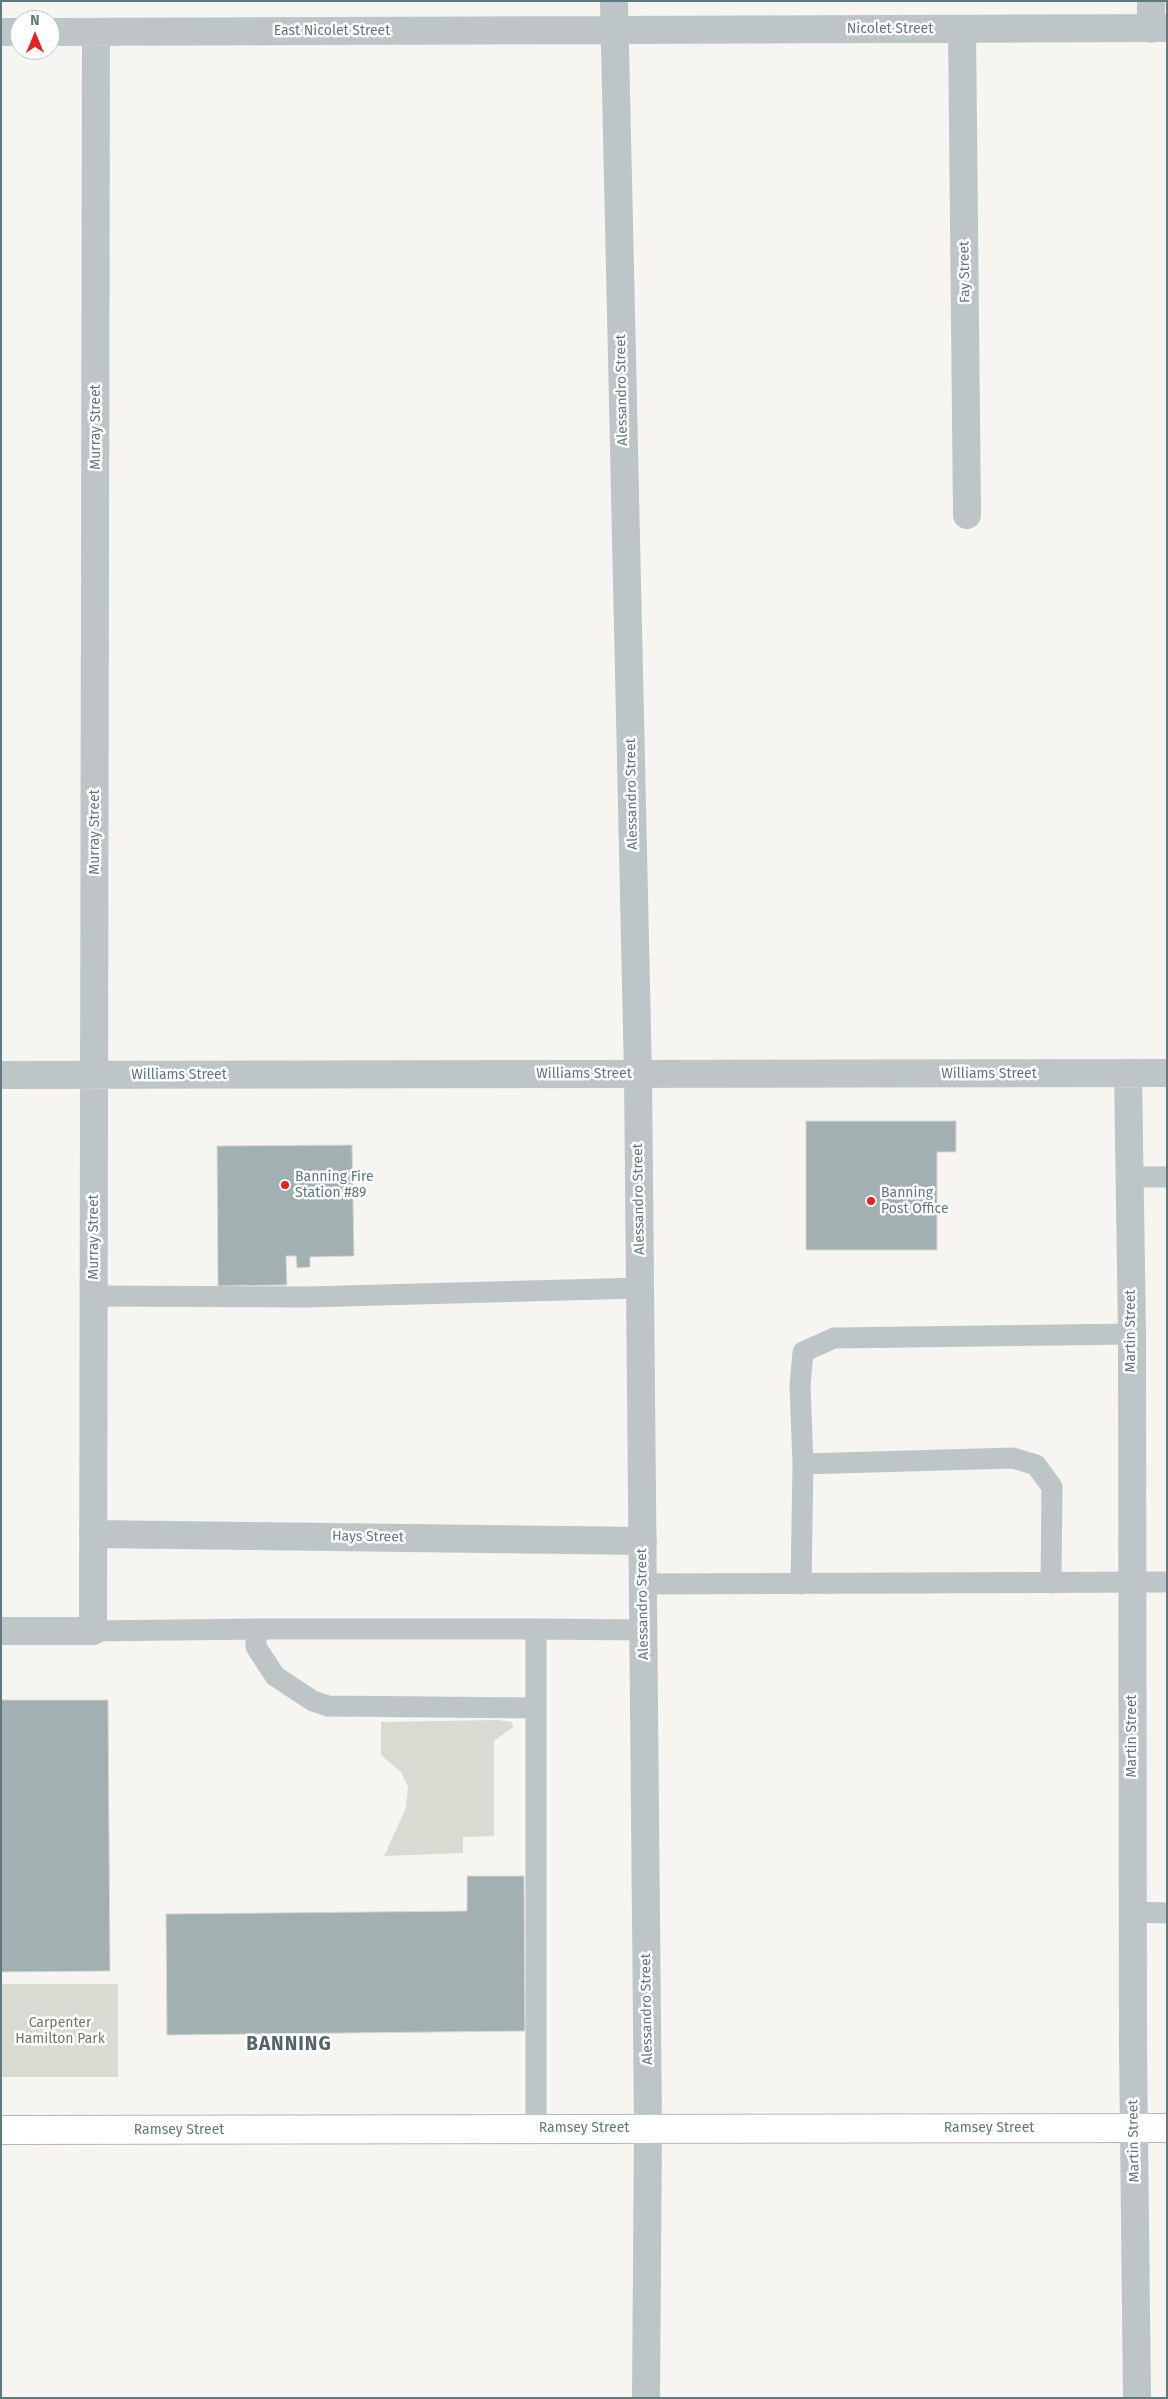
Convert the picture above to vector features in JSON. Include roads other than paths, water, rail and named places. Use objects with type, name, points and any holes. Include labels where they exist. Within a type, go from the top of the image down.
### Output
[{"type":"main road","name":"Ramsey Street","points":[[1,2130],[1167,2128]]},
{"type":"street","name":"Alessandro Street","points":[[614,1],[638,1074],[645,1584],[648,2128],[646,2398]]},
{"type":"street","points":[[1151,1],[1159,28]]},
{"type":"street","name":"Nicolet Street","points":[[614,30],[1159,28]]},
{"type":"street","name":"Fay Street","points":[[962,29],[967,515]]},
{"type":"street","name":"East Nicolet Street","points":[[60,32],[614,30]]},
{"type":"street","name":"Murray Street","points":[[93,1631],[96,32]]},
{"type":"street","name":"Williams Street","points":[[1,1075],[1167,1073]]},
{"type":"street","name":"Martin Street","points":[[1128,1074],[1132,1334],[1132,1912],[1137,2398]]},
{"type":"street","name":"Hays Street","points":[[93,1534],[643,1541]]},
{"type":"street","points":[[1,1631],[93,1631]]},
{"type":"lane","points":[[1130,1177],[1167,1177]]},
{"type":"lane","points":[[93,1296],[306,1297],[640,1288]]},
{"type":"lane","points":[[801,1584],[803,1464],[800,1384],[803,1352],[834,1338],[1132,1334]]},
{"type":"lane","points":[[803,1464],[1013,1458],[1036,1466],[1052,1487],[1051,1583]]},
{"type":"lane","points":[[645,1584],[1167,1582]]},
{"type":"lane","points":[[260,1628],[256,1636],[256,1647],[275,1676],[313,1701],[328,1706],[536,1708]]},
{"type":"lane","points":[[93,1631],[260,1628],[644,1630]]},
{"type":"lane","points":[[536,1629],[536,2129]]},
{"type":"lane","points":[[1132,1912],[1167,1913]]},
{"type":"place","name":"Banning Fire Station #89","points":[[285,1185]]},
{"type":"place","name":"Banning Post Office","points":[[871,1201]]},
{"type":"district","name":"BANNING","points":[[289,2045]]},
{"type":"park label","name":"Carpenter Hamilton Park","points":[[60,2032]]}]
